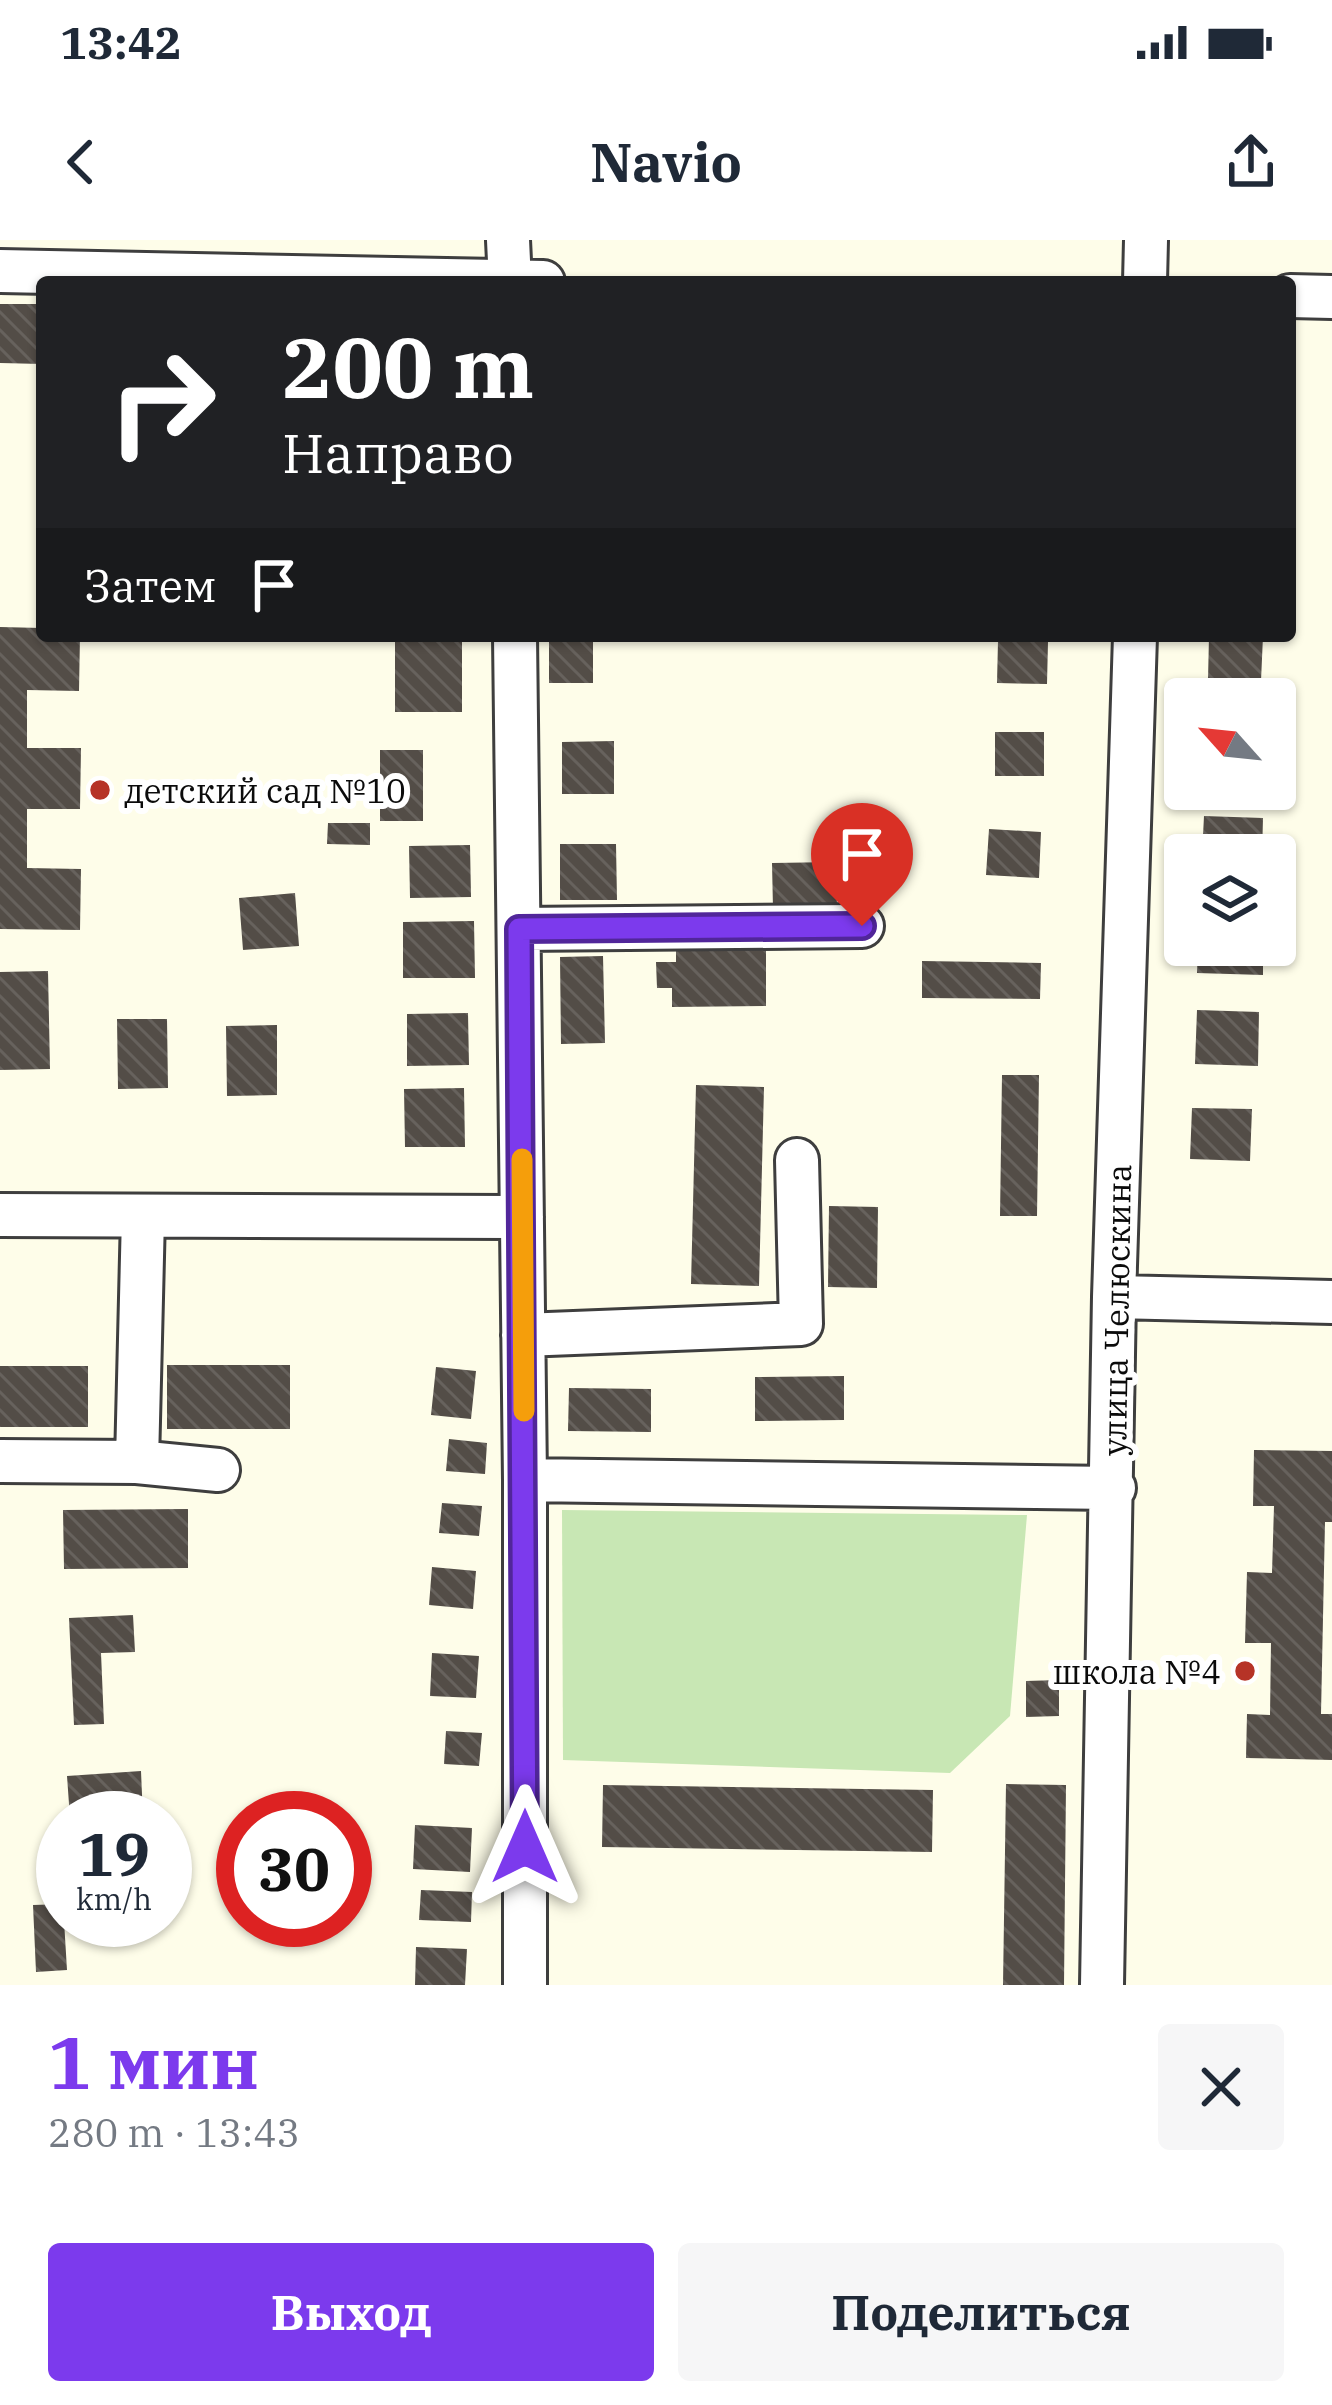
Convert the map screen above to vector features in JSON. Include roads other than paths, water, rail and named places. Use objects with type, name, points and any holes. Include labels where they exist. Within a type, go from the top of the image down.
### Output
[{"type":"street","points":[[508,240],[509,276]]},
{"type":"street","points":[[1145,276],[1146,240]]},
{"type":"street","points":[[0,271],[231,276]]},
{"type":"street","points":[[1296,296],[1332,297]]},
{"type":"street","points":[[515,642],[525,1480],[525,1985]]},
{"type":"street","name":"улица Челюскина","points":[[1102,1985],[1114,1297],[1135,642]]},
{"type":"street","points":[[519,929],[862,926]]},
{"type":"street","points":[[523,1335],[801,1324],[797,1160]]},
{"type":"street","points":[[0,1215],[522,1217]]},
{"type":"street","points":[[137,1462],[142,1216]]},
{"type":"street","points":[[1114,1297],[1332,1302]]},
{"type":"street","points":[[0,1461],[137,1462],[218,1470]]},
{"type":"street","points":[[525,1480],[1114,1488]]},
{"type":"place","name":"детский сад №10","points":[[100,790]]},
{"type":"place","name":"школа №4","points":[[1245,1671]]}]
